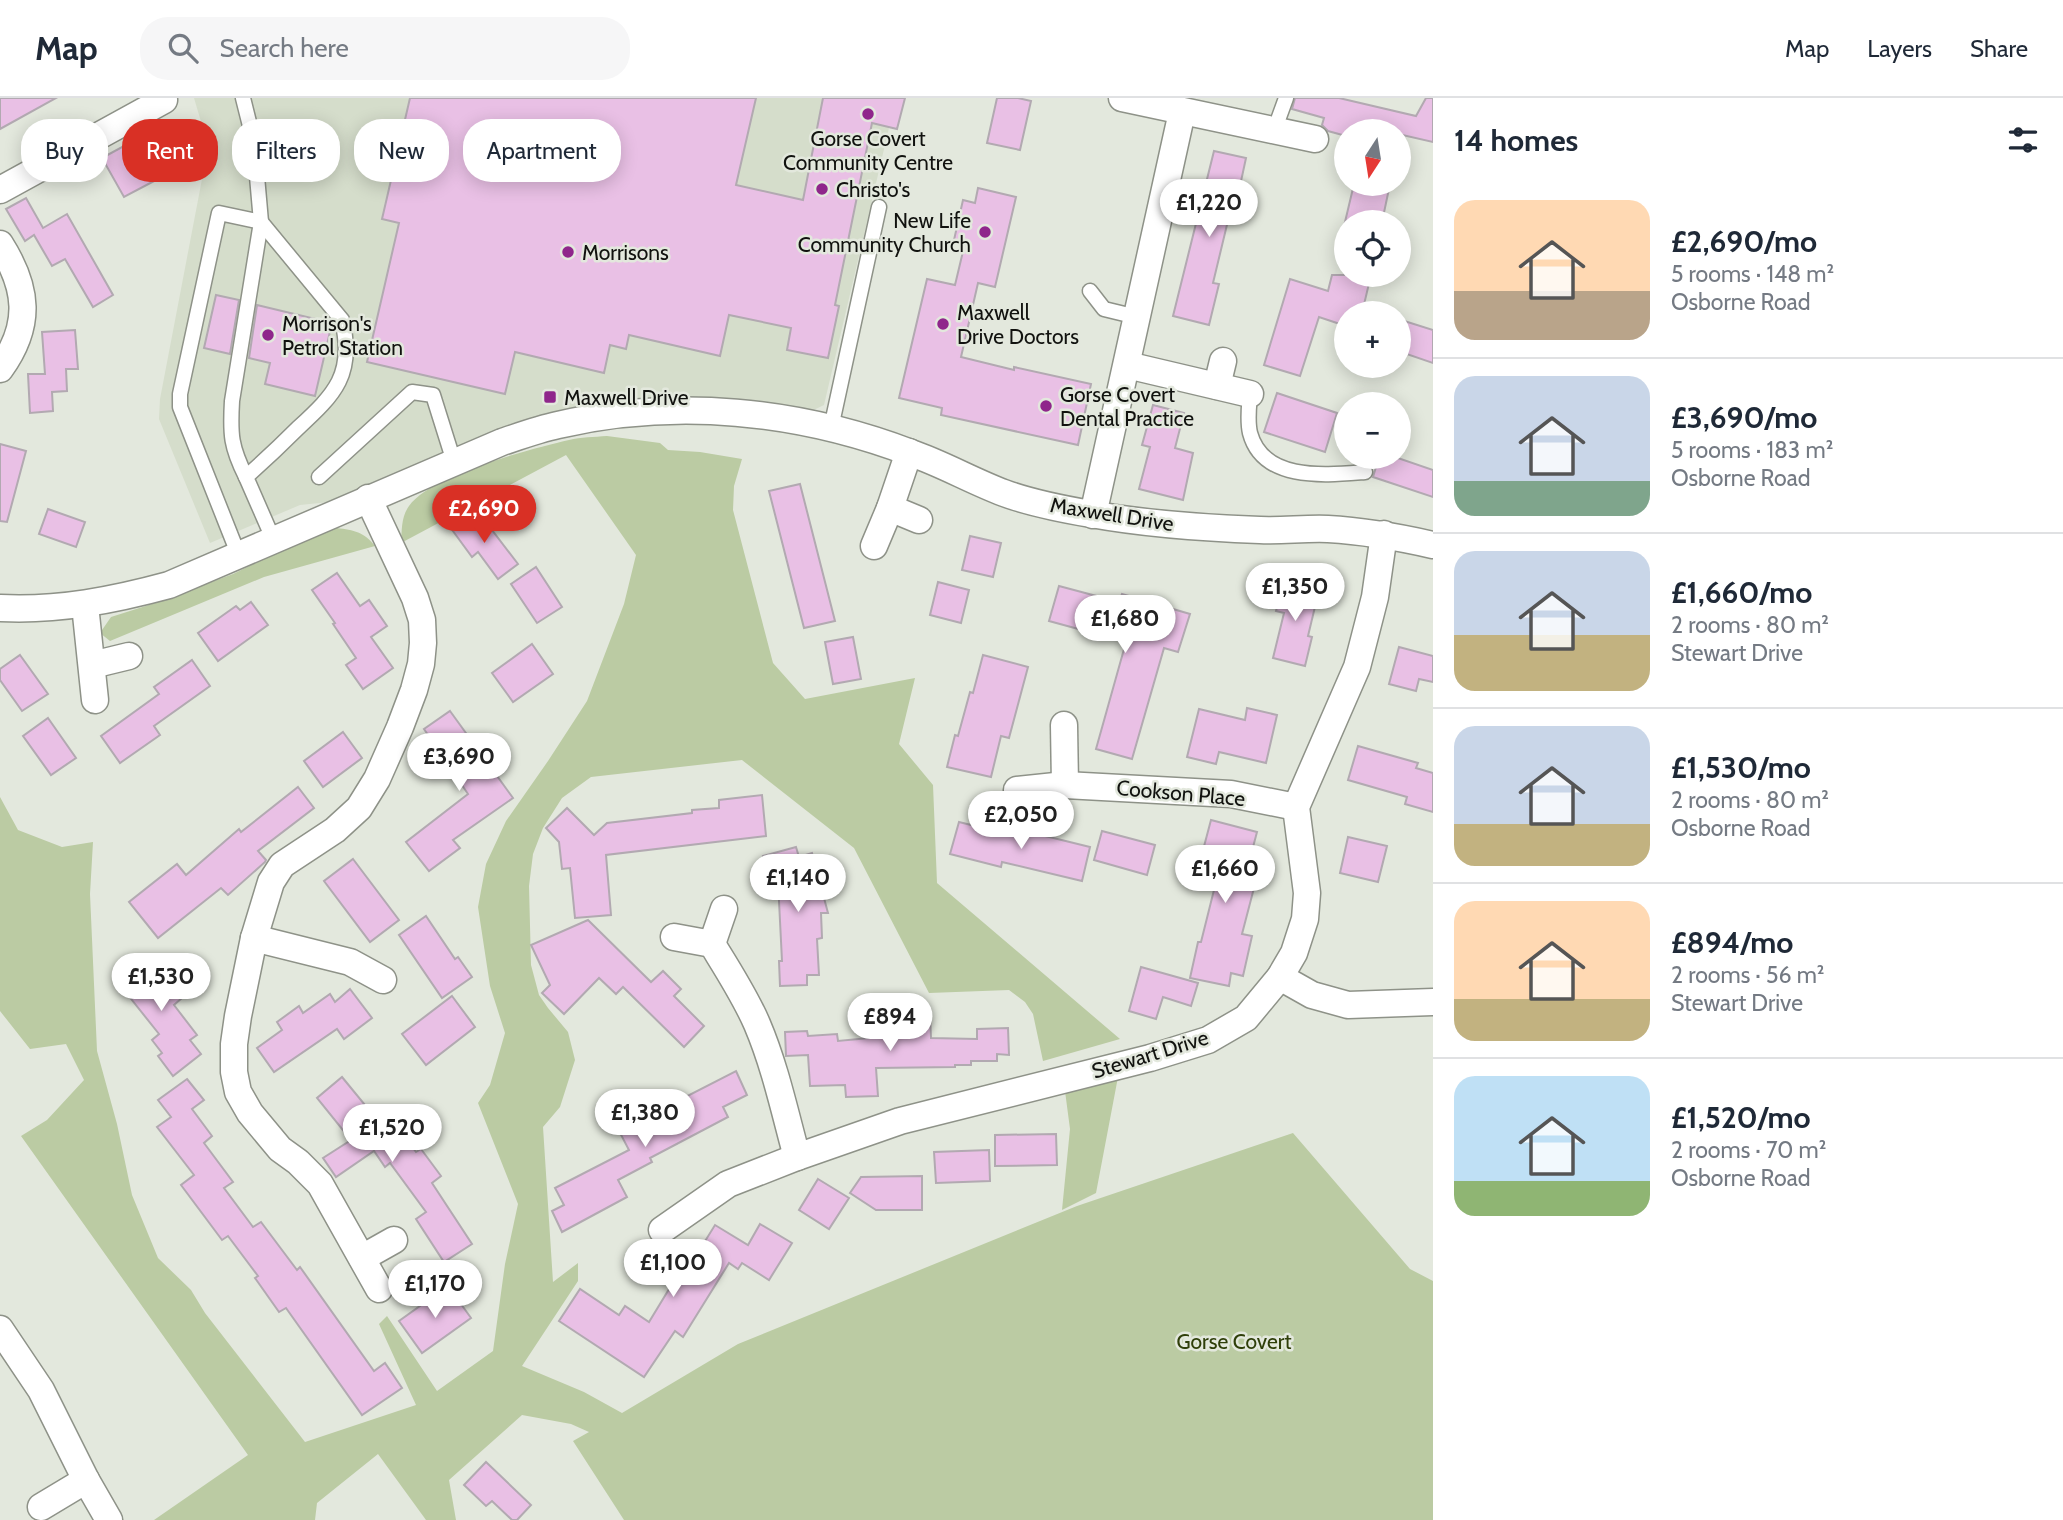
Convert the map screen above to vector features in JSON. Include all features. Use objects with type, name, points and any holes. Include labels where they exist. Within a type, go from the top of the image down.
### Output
[{"type":"street","points":[[1122,98],[1315,139]]},
{"type":"street","points":[[0,190],[164,100]]},
{"type":"street","points":[[1093,515],[1122,360],[1137,317],[1182,112]]},
{"type":"street","points":[[0,244],[22,289],[23,314],[18,337],[0,369]]},
{"type":"street","points":[[1122,360],[1220,374],[1250,394]]},
{"type":"street","name":"Maxwell Drive","points":[[0,608],[85,605],[169,586],[502,442],[555,425],[622,414],[719,410],[795,419],[909,452],[1004,493],[1093,515],[1214,527],[1261,530],[1326,529],[1384,534],[1433,545]]},
{"type":"street","points":[[874,547],[909,452]]},
{"type":"street","points":[[368,498],[407,579],[422,620],[421,664],[414,690],[377,779],[359,808],[335,830],[282,865],[271,881],[254,938],[238,1016],[234,1072],[239,1092],[250,1113],[265,1134],[320,1184],[379,1289]]},
{"type":"street","points":[[890,508],[919,520]]},
{"type":"street","points":[[1296,807],[1357,667],[1375,597],[1384,534]]},
{"type":"street","points":[[85,605],[95,700]]},
{"type":"street","points":[[92,665],[129,656]]},
{"type":"street","points":[[1064,725],[1065,785]]},
{"type":"street","name":"Cookson Place","points":[[1017,790],[1065,785],[1231,794],[1296,807]]},
{"type":"street","name":"Stewart Drive","points":[[662,1230],[728,1184],[796,1157],[900,1121],[1150,1058],[1208,1040],[1246,1018],[1280,977],[1294,953],[1304,919],[1307,893],[1296,807]]},
{"type":"street","points":[[712,944],[723,909]]},
{"type":"street","points":[[674,937],[712,944],[738,986],[757,1024],[775,1073],[796,1157]]},
{"type":"street","points":[[254,938],[349,962],[383,980]]},
{"type":"street","points":[[1280,977],[1312,995],[1348,1005],[1433,1002]]},
{"type":"street","points":[[362,1258],[394,1240]]},
{"type":"street","points":[[0,1329],[41,1390],[109,1520]]},
{"type":"street","points":[[41,1507],[86,1480]]},
{"type":"lane","points":[[243,98],[254,142],[261,222],[232,401],[231,441],[274,541]]},
{"type":"lane","points":[[1274,131],[1286,98]]},
{"type":"lane","points":[[831,428],[879,206]]},
{"type":"lane","points":[[239,556],[180,407],[180,394],[219,213],[261,222],[342,320],[346,339],[346,360],[340,381],[328,401],[246,477]]},
{"type":"lane","points":[[1090,291],[1104,309],[1137,317]]},
{"type":"lane","points":[[318,477],[412,392],[433,395],[454,462]]},
{"type":"lane","points":[[1250,394],[1250,432],[1257,449],[1269,460],[1301,474],[1365,472]]},
{"type":"shaded area","points":[[194,98],[896,98],[824,405],[795,419],[622,414],[368,498],[300,505],[210,543],[159,419],[160,399],[201,182],[218,182],[218,119],[200,119]]},
{"type":"green space","name":"Gorse Covert","points":[[607,436],[660,443],[668,450],[742,459],[734,486],[733,510],[773,663],[805,699],[915,678],[899,744],[933,785],[937,883],[1120,1039],[1043,1061],[1033,1014],[1025,1002],[1009,990],[929,993],[854,848],[742,760],[591,777],[562,798],[543,828],[533,854],[529,886],[531,965],[539,995],[568,1032],[575,1060],[560,1107],[543,1127],[553,1282],[578,1263],[578,1281],[522,1366],[584,1392],[622,1413],[738,1344],[1077,1206],[1293,1133],[1410,1269],[1433,1281],[1433,1520],[624,1520],[573,1441],[589,1432],[571,1424],[522,1415],[449,1480],[456,1520],[426,1520],[378,1454],[317,1503],[315,1520],[154,1520],[248,1455],[21,1136],[47,1120],[84,1080],[66,1044],[30,1049],[0,1011],[0,797],[18,830],[62,847],[93,842],[90,894],[97,1051],[117,1124],[132,1195],[158,1258],[191,1290],[205,1313],[305,1442],[416,1405],[379,1324],[387,1316],[437,1391],[493,1351],[505,1264],[518,1204],[478,1103],[490,1085],[505,1033],[490,986],[478,907],[486,864],[506,821],[587,701],[624,604],[636,555],[566,455],[401,543],[403,519],[409,506],[421,495],[459,474],[552,444],[578,438]]},
{"type":"green space","points":[[337,528],[358,532],[375,546],[264,577],[110,641],[100,633],[111,617],[233,574],[301,541]]},
{"type":"green space","points":[[1118,1077],[1096,1193],[1062,1210],[1070,1129],[1065,1091]]},
{"type":"building","points":[[0,98],[56,98],[0,129]]},
{"type":"building","name":"Morrisons","points":[[410,98],[756,98],[736,185],[803,200],[823,98],[905,98],[897,129],[872,123],[835,305],[839,306],[828,358],[787,350],[791,328],[729,315],[720,356],[629,335],[626,349],[610,345],[604,373],[515,352],[505,394],[367,362],[399,223],[382,219],[391,182],[449,182],[449,119],[405,119]]},
{"type":"building","points":[[997,98],[1031,101],[1020,150],[987,143]]},
{"type":"building","points":[[1295,98],[1339,98],[1416,116],[1426,98],[1433,98],[1433,142],[1411,137],[1411,119],[1334,119],[1334,133],[1322,125],[1324,118],[1292,109]]},
{"type":"building","points":[[122,147],[122,182],[152,182],[124,197],[108,169],[108,155]]},
{"type":"building","points":[[1214,151],[1246,158],[1235,209],[1231,208],[1213,283],[1219,284],[1209,325],[1173,316]]},
{"type":"building","points":[[978,188],[1016,197],[995,287],[978,283],[961,357],[1091,384],[1078,445],[941,415],[942,408],[899,398],[927,279],[955,285],[965,243],[954,240],[963,200],[975,203]]},
{"type":"building","points":[[1351,196],[1387,196],[1385,210],[1348,210]]},
{"type":"building","points":[[26,198],[43,228],[67,214],[113,295],[93,307],[65,259],[52,266],[34,235],[25,241],[6,209]]},
{"type":"building","points":[[1332,275],[1334,287],[1368,287],[1365,301],[1334,301],[1334,322],[1319,317],[1300,376],[1264,365],[1290,279],[1328,291]]},
{"type":"building","points":[[216,295],[239,300],[230,354],[204,348]]},
{"type":"building","name":"Morrison's Petrol Station","points":[[257,305],[332,323],[315,396],[265,384],[270,363],[249,358]]},
{"type":"building","points":[[1411,323],[1433,330],[1433,363],[1411,355]]},
{"type":"building","points":[[75,330],[78,369],[66,369],[67,391],[52,392],[53,411],[30,413],[28,374],[45,374],[42,332]]},
{"type":"building","points":[[1277,393],[1334,412],[1334,423],[1325,452],[1264,432]]},
{"type":"building","points":[[1153,405],[1184,413],[1175,448],[1193,453],[1183,500],[1139,489],[1150,447],[1142,445]]},
{"type":"building","points":[[0,444],[26,451],[7,522],[0,521]]},
{"type":"building","points":[[1411,462],[1433,470],[1433,497],[1373,477],[1375,469],[1411,469]]},
{"type":"building","points":[[800,484],[835,621],[804,628],[769,491]]},
{"type":"building","points":[[48,509],[85,522],[76,547],[39,534]]},
{"type":"building","points":[[467,514],[477,527],[485,521],[518,564],[498,579],[478,552],[472,557],[450,527]]},
{"type":"building","points":[[970,536],[1001,543],[993,577],[962,570]]},
{"type":"building","points":[[536,567],[562,607],[537,623],[511,584]]},
{"type":"building","points":[[337,573],[360,606],[369,600],[387,626],[371,637],[393,668],[363,689],[346,665],[356,658],[312,590]]},
{"type":"building","points":[[1284,581],[1319,590],[1308,636],[1312,637],[1305,666],[1273,658],[1284,613],[1276,611]]},
{"type":"building","points":[[938,582],[969,590],[961,623],[930,615]]},
{"type":"building","points":[[1059,586],[1119,602],[1122,594],[1190,614],[1178,652],[1164,648],[1132,759],[1096,749],[1126,642],[1049,621]]},
{"type":"building","points":[[251,602],[268,625],[218,661],[198,633],[236,606],[240,610]]},
{"type":"building","points":[[853,637],[861,679],[833,684],[825,642]]},
{"type":"building","points":[[532,644],[553,674],[513,702],[492,673]]},
{"type":"building","points":[[1399,647],[1433,656],[1433,682],[1419,679],[1416,691],[1389,684]]},
{"type":"building","points":[[20,655],[48,694],[22,711],[0,680],[0,669]]},
{"type":"building","points":[[983,655],[1028,667],[1009,738],[1001,736],[991,777],[947,767],[955,735],[958,736]]},
{"type":"building","points":[[192,660],[210,686],[154,726],[160,735],[120,763],[101,736],[159,694],[154,687]]},
{"type":"building","points":[[1247,708],[1277,715],[1266,763],[1219,752],[1216,764],[1187,757],[1199,709],[1245,720]]},
{"type":"building","points":[[450,711],[513,798],[453,840],[460,848],[429,871],[406,842],[468,794],[424,729]]},
{"type":"building","points":[[48,718],[76,758],[51,775],[23,736]]},
{"type":"building","points":[[343,732],[362,758],[323,787],[304,761]]},
{"type":"building","points":[[1358,746],[1418,763],[1416,768],[1433,773],[1433,812],[1405,804],[1407,797],[1348,780]]},
{"type":"building","points":[[298,787],[314,808],[258,851],[265,862],[228,895],[221,888],[158,938],[129,902],[177,864],[186,875],[239,829],[241,832]]},
{"type":"building","points":[[762,795],[766,836],[606,855],[611,915],[575,918],[570,868],[562,869],[559,842],[546,828],[567,808],[594,835],[607,823],[692,813],[692,810],[719,808],[719,800]]},
{"type":"building","points":[[1211,820],[1257,832],[1243,885],[1254,888],[1242,934],[1252,936],[1243,976],[1231,973],[1229,986],[1190,978],[1218,874],[1198,869]]},
{"type":"building","points":[[959,822],[1027,839],[1029,832],[1090,847],[1082,881],[1002,862],[1001,867],[950,854]]},
{"type":"building","points":[[1102,831],[1155,845],[1147,875],[1094,860]]},
{"type":"building","points":[[1348,837],[1387,846],[1378,882],[1340,873]]},
{"type":"building","points":[[796,847],[799,857],[812,853],[828,913],[821,913],[822,938],[817,939],[819,975],[807,975],[807,985],[780,986],[779,961],[782,961],[778,881],[771,883],[763,856]]},
{"type":"building","points":[[353,859],[399,920],[370,942],[324,881]]},
{"type":"building","points":[[426,916],[455,959],[458,957],[472,977],[442,998],[399,935]]},
{"type":"building","points":[[588,920],[651,982],[663,971],[681,989],[674,996],[704,1026],[684,1047],[623,987],[616,994],[599,978],[564,1014],[542,993],[550,985],[531,945]]},
{"type":"building","points":[[147,955],[182,998],[174,1005],[197,1035],[190,1040],[201,1054],[173,1076],[158,1056],[162,1053],[152,1040],[159,1034],[116,980]]},
{"type":"building","points":[[1141,967],[1198,983],[1191,1006],[1163,997],[1156,1019],[1129,1011]]},
{"type":"building","points":[[350,989],[372,1018],[344,1039],[337,1029],[274,1072],[257,1048],[282,1030],[277,1022],[299,1006],[303,1013],[330,994],[335,1002]]},
{"type":"building","points":[[452,996],[475,1027],[426,1065],[402,1034]]},
{"type":"building","points":[[930,1014],[931,1038],[977,1039],[977,1029],[1008,1028],[1009,1055],[997,1054],[997,1061],[971,1061],[971,1065],[955,1067],[876,1068],[878,1096],[846,1097],[845,1085],[810,1086],[808,1055],[786,1056],[785,1032],[807,1031],[808,1036],[837,1034],[838,1041],[890,1036],[890,1015]]},
{"type":"building","points":[[736,1071],[747,1095],[723,1107],[728,1117],[650,1158],[652,1162],[618,1180],[627,1197],[562,1232],[552,1211],[564,1205],[555,1188],[629,1150],[619,1131]]},
{"type":"building","points":[[342,1077],[378,1121],[388,1114],[416,1152],[421,1149],[441,1176],[432,1183],[472,1244],[444,1262],[416,1219],[426,1212],[390,1163],[385,1167],[374,1151],[336,1177],[323,1158],[351,1140],[317,1098]]},
{"type":"building","points":[[187,1079],[204,1100],[192,1109],[212,1136],[204,1143],[233,1182],[224,1188],[253,1227],[261,1222],[297,1270],[300,1267],[374,1371],[385,1363],[402,1388],[362,1415],[286,1308],[279,1312],[255,1278],[258,1276],[228,1236],[222,1240],[181,1185],[194,1175],[157,1127],[171,1117],[158,1100]]},
{"type":"building","points":[[1056,1134],[1057,1165],[995,1166],[995,1135]]},
{"type":"building","points":[[989,1150],[990,1181],[936,1183],[934,1152]]},
{"type":"building","points":[[922,1176],[922,1210],[876,1210],[850,1193],[861,1177]]},
{"type":"building","points":[[818,1179],[849,1198],[829,1229],[799,1210]]},
{"type":"building","points":[[760,1224],[792,1243],[769,1280],[742,1263],[738,1269],[729,1263],[683,1337],[675,1331],[644,1377],[559,1321],[580,1289],[619,1315],[625,1306],[649,1322],[694,1248],[699,1251],[715,1225],[748,1245]]},
{"type":"building","points":[[448,1286],[471,1318],[422,1353],[399,1321]]},
{"type":"building","points":[[486,1462],[531,1505],[517,1520],[512,1520],[492,1501],[486,1506],[464,1485]]},
{"type":"place","name":"Gorse Covert Community Centre","points":[[868,114]]},
{"type":"place","name":"Christo's","points":[[822,189]]},
{"type":"place","name":"New Life Community Church","points":[[985,232]]},
{"type":"place","name":"Morrisons","points":[[568,252]]},
{"type":"place","name":"Maxwell Drive Doctors","points":[[943,324]]},
{"type":"place","name":"Morrison's Petrol Station","points":[[268,335]]},
{"type":"place","name":"Maxwell Drive","points":[[550,397]]},
{"type":"place","name":"Gorse Covert Dental Practice","points":[[1046,406]]}]
